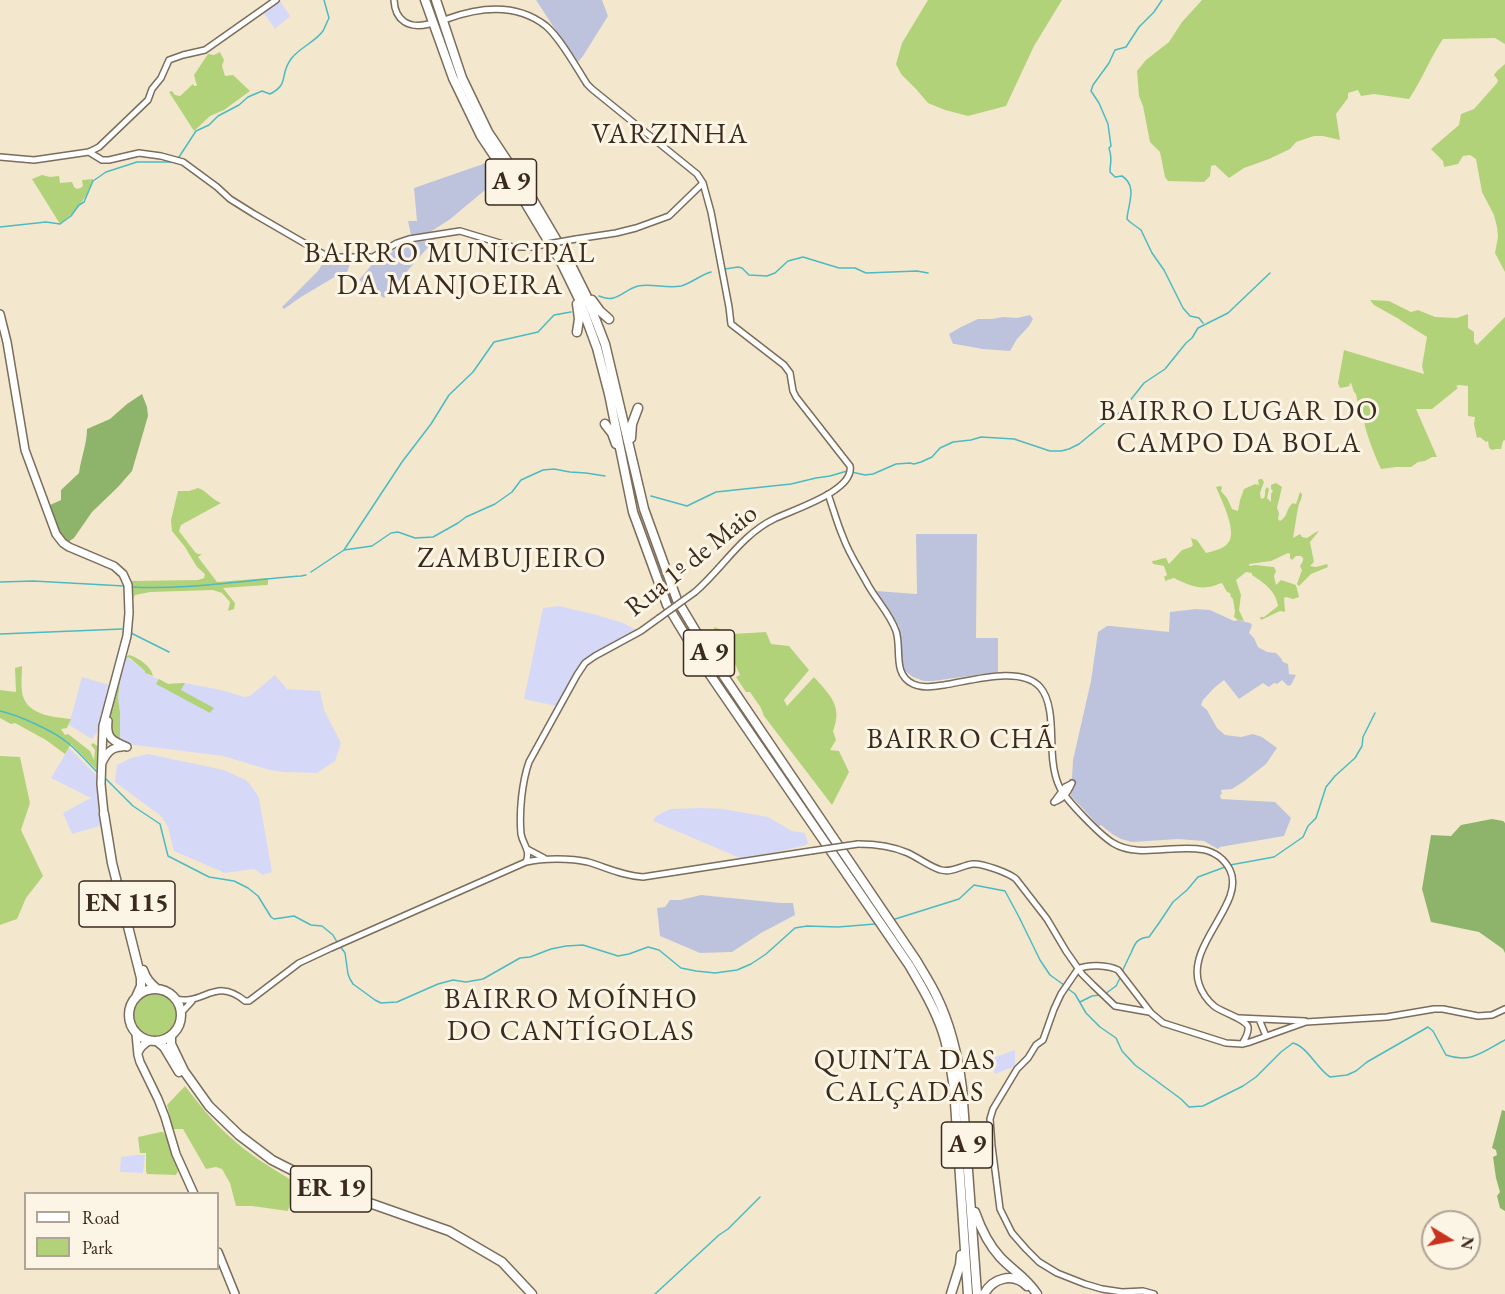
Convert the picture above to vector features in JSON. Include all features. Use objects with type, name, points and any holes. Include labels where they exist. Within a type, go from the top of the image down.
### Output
[{"type":"highway","name":"A 9","points":[[425,0],[453,78],[481,136],[562,264],[586,295],[605,344],[644,509],[677,600],[713,660],[901,937],[937,996],[951,1031],[959,1061],[976,1294]]},
{"type":"highway","name":"A 9","points":[[436,0],[462,78],[488,132],[530,195],[573,277],[597,348],[609,394],[633,512],[667,605],[704,666],[909,965],[929,999],[943,1033],[955,1100],[968,1294]]},
{"type":"highway","points":[[573,277],[609,319]]},
{"type":"highway","points":[[573,277],[579,320],[577,332]]},
{"type":"highway","points":[[636,474],[631,435],[638,408]]},
{"type":"highway","points":[[605,424],[612,433],[626,472]]},
{"type":"highway","name":"EN 115","points":[[104,814],[145,976],[157,988]]},
{"type":"highway","name":"EN 115","points":[[104,814],[112,863],[141,978],[137,996]]},
{"type":"highway","points":[[157,988],[175,999],[181,1013],[177,1029],[171,1036],[153,1041],[136,1034],[128,1018],[132,1002],[137,996],[143,991],[157,988]]},
{"type":"highway","name":"ER 19","points":[[171,1036],[171,1044],[184,1071],[208,1106],[238,1135],[272,1160],[327,1188],[449,1231],[502,1262],[532,1294]]},
{"type":"highway","name":"ER 19","points":[[153,1041],[164,1047],[204,1108],[235,1138],[269,1164],[325,1192],[446,1235],[498,1266],[526,1294]]},
{"type":"highway","points":[[971,1202],[990,1245],[1002,1259],[1030,1283],[1034,1294]]},
{"type":"highway","points":[[951,1294],[960,1265],[964,1237]]},
{"type":"highway","points":[[984,1294],[987,1288],[1004,1278],[1015,1279],[1023,1283],[1034,1294]]},
{"type":"main road","name":"EN 115","points":[[0,314],[7,342],[25,450],[56,534],[69,547],[114,566],[123,574],[128,585],[127,636],[103,726],[101,793],[104,814]]},
{"type":"main road","points":[[108,709],[107,729],[115,743]]},
{"type":"main road","points":[[101,747],[107,743],[127,747],[118,747],[109,752],[101,766]]},
{"type":"main road","points":[[136,1034],[138,1055],[158,1099],[176,1154],[193,1192]]},
{"type":"main road","points":[[138,1055],[140,1048],[153,1041]]},
{"type":"main road","points":[[219,1254],[235,1294]]},
{"type":"street","points":[[0,157],[34,159],[89,152],[99,147],[141,108],[161,78],[169,60],[204,50],[276,0]]},
{"type":"street","points":[[394,0],[395,11],[400,19],[417,26],[429,24]]},
{"type":"street","points":[[89,152],[102,160],[139,153],[183,162],[230,199],[323,254],[335,257],[373,257],[409,239],[460,231],[513,247],[616,233],[669,216],[703,183],[697,174],[592,89],[546,26],[528,16],[501,9],[482,9],[447,19]]},
{"type":"street","name":"Rua 1º de Maio","points":[[526,861],[527,849],[521,836],[525,774],[585,663],[641,631],[695,592],[725,559],[771,520],[828,494],[844,483],[850,473],[848,463],[793,391],[790,373],[784,365],[731,324],[711,212],[703,183]]},
{"type":"street","points":[[828,494],[844,539],[870,588],[890,617],[896,632],[900,671],[904,678],[913,684],[927,687],[1014,675],[1027,678],[1040,687],[1046,697],[1053,761],[1056,777],[1063,793],[1098,831],[1126,849],[1143,851],[1202,849],[1213,852],[1226,865],[1232,876],[1230,895],[1200,955],[1197,970],[1198,983],[1205,997],[1215,1007],[1245,1022],[1248,1028],[1242,1044]]},
{"type":"street","points":[[175,999],[192,1000],[211,992],[226,990],[237,994],[246,1002],[299,963],[526,861],[549,859],[586,862],[620,874],[643,877],[858,844],[875,844],[906,852],[942,871],[973,864],[1010,874],[1047,919],[1078,969],[1098,990],[1115,1006],[1151,1013]]},
{"type":"street","points":[[527,849],[549,859]]},
{"type":"street","points":[[1154,1294],[1143,1291],[1122,1292],[1102,1289],[1057,1273],[1039,1262],[1012,1233],[1000,1209],[990,1119],[993,1109],[1017,1069],[1036,1045],[1043,1040],[1054,1009],[1064,990],[1078,969],[1083,966],[1113,967],[1122,973],[1151,1013],[1163,1023],[1226,1043],[1242,1044],[1306,1022]]},
{"type":"street","points":[[181,1013],[192,1000]]},
{"type":"street","points":[[1236,1017],[1306,1022],[1388,1017],[1434,1009],[1478,1016],[1492,1015],[1505,1009]]},
{"type":"street","points":[[1259,1019],[1266,1036]]},
{"type":"shaded area","points":[[536,0],[602,0],[608,16],[577,63]]},
{"type":"shaded area","points":[[280,1],[290,16],[275,29],[264,13]]},
{"type":"shaded area","points":[[486,163],[496,181],[449,220],[427,234],[411,235],[408,221],[417,221],[414,188]]},
{"type":"shaded area","points":[[436,238],[384,298],[359,280],[375,261],[402,245]]},
{"type":"shaded area","points":[[326,258],[351,261],[346,275],[343,272],[284,309],[282,307],[318,271]]},
{"type":"shaded area","points":[[1030,315],[1033,319],[1010,351],[953,344],[949,334],[978,319],[1017,318]]},
{"type":"shaded area","points":[[916,534],[977,534],[976,638],[998,638],[998,672],[924,681],[905,671],[902,665],[899,626],[876,591],[917,594]]},
{"type":"shaded area","points":[[559,606],[623,623],[635,631],[587,658],[576,671],[557,706],[524,699],[543,608]]},
{"type":"shaded area","points":[[1210,610],[1234,621],[1250,623],[1252,625],[1249,633],[1258,647],[1267,652],[1276,653],[1283,662],[1288,664],[1289,674],[1296,675],[1291,685],[1288,686],[1282,680],[1269,687],[1263,683],[1239,699],[1224,680],[1214,688],[1201,705],[1207,710],[1217,728],[1225,735],[1241,737],[1253,734],[1262,737],[1277,748],[1266,764],[1232,789],[1221,790],[1220,795],[1221,799],[1275,802],[1291,818],[1284,836],[1218,849],[1204,841],[1178,839],[1132,842],[1121,839],[1101,825],[1099,826],[1071,796],[1073,760],[1091,681],[1098,632],[1111,626],[1169,632],[1170,612]]},
{"type":"shaded area","points":[[127,657],[145,673],[168,684],[185,683],[244,697],[250,696],[275,675],[287,689],[320,691],[324,710],[341,743],[335,761],[317,773],[283,772],[223,756],[120,743],[118,698],[121,673]]},
{"type":"shaded area","points":[[82,677],[109,685],[98,731],[92,739],[69,725]]},
{"type":"shaded area","points":[[69,748],[99,778],[99,803],[103,825],[72,834],[63,813],[91,798],[51,778]]},
{"type":"shaded area","points":[[148,754],[224,770],[246,780],[259,798],[272,872],[263,875],[254,869],[225,873],[174,851],[168,827],[161,816],[115,782],[117,765],[131,758]]},
{"type":"shaded area","points":[[670,809],[723,809],[768,817],[792,831],[805,833],[808,843],[772,853],[740,858],[653,821],[656,816]]},
{"type":"shaded area","points":[[701,895],[793,903],[795,915],[732,952],[700,953],[660,936],[657,908],[665,907],[670,900]]},
{"type":"shaded area","points":[[1015,1050],[1015,1066],[995,1074],[990,1059]]},
{"type":"shaded area","points":[[145,1155],[143,1173],[120,1172],[121,1157]]},
{"type":"green space","points":[[928,0],[1062,0],[1034,46],[1006,106],[968,116],[928,103],[901,74],[896,64],[902,43]]},
{"type":"green space","points":[[1202,0],[1505,0],[1505,44],[1495,38],[1443,39],[1409,99],[1374,94],[1361,96],[1358,90],[1348,93],[1348,98],[1336,114],[1340,140],[1314,136],[1296,142],[1290,149],[1244,168],[1229,178],[1215,165],[1211,166],[1210,176],[1204,182],[1168,181],[1165,177],[1160,152],[1150,142],[1139,96],[1137,71],[1146,60],[1169,42],[1182,22]]},
{"type":"green space","points":[[220,52],[224,60],[222,66],[225,76],[233,75],[250,91],[224,110],[210,116],[194,131],[169,92],[172,91],[175,95],[180,96],[193,84],[197,86],[194,75],[208,54],[214,55]]},
{"type":"green space","points":[[1505,64],[1505,272],[1495,253],[1497,227],[1494,215],[1482,192],[1476,159],[1470,155],[1463,156],[1458,164],[1444,167],[1443,161],[1431,149],[1459,125],[1461,114],[1474,109],[1497,83],[1498,80],[1494,75]]},
{"type":"green space","points":[[42,175],[59,176],[60,183],[72,182],[77,189],[83,186],[82,180],[93,179],[80,205],[60,224],[32,179]]},
{"type":"green space","points":[[1370,300],[1389,301],[1411,312],[1418,310],[1435,317],[1457,318],[1468,314],[1468,328],[1474,332],[1474,342],[1477,345],[1505,317],[1505,440],[1501,449],[1491,450],[1488,441],[1477,438],[1475,417],[1468,416],[1468,386],[1459,385],[1432,409],[1416,409],[1437,457],[1418,462],[1411,467],[1381,469],[1371,446],[1361,403],[1358,404],[1351,383],[1350,386],[1340,388],[1338,383],[1344,350],[1424,374],[1422,366],[1427,337],[1374,305]]},
{"type":"green space","points":[[142,394],[148,416],[132,471],[92,512],[74,538],[68,542],[65,541],[55,524],[50,505],[61,500],[61,490],[79,473],[87,429],[110,419]]},
{"type":"green space","points":[[1258,480],[1264,482],[1260,493],[1261,499],[1264,498],[1267,487],[1269,489],[1267,498],[1271,502],[1273,491],[1271,485],[1276,483],[1282,487],[1277,508],[1280,521],[1285,517],[1291,505],[1296,504],[1300,492],[1302,494],[1293,538],[1300,534],[1307,538],[1319,531],[1310,542],[1314,562],[1310,566],[1327,564],[1328,567],[1311,574],[1299,586],[1297,584],[1303,560],[1301,556],[1296,556],[1292,560],[1288,553],[1271,561],[1249,564],[1250,566],[1274,567],[1276,585],[1281,580],[1296,585],[1299,597],[1284,598],[1285,612],[1280,611],[1261,620],[1260,617],[1264,617],[1278,606],[1277,601],[1269,588],[1252,573],[1246,572],[1236,580],[1241,595],[1239,610],[1244,621],[1234,617],[1233,599],[1222,583],[1212,587],[1199,587],[1174,578],[1166,582],[1164,577],[1167,575],[1164,566],[1153,564],[1152,561],[1166,558],[1169,564],[1182,550],[1193,545],[1191,538],[1197,540],[1206,553],[1226,545],[1231,538],[1230,524],[1216,487],[1222,487],[1221,491],[1232,509],[1238,511],[1244,489],[1255,484],[1259,485]]},
{"type":"green space","points":[[198,488],[221,503],[181,525],[179,531],[195,552],[202,554],[198,557],[217,582],[268,578],[268,584],[223,588],[235,603],[234,609],[228,611],[230,602],[222,593],[213,590],[150,592],[135,595],[133,599],[131,581],[204,578],[205,574],[197,567],[172,531],[171,520],[178,491]]},
{"type":"green space","points":[[714,627],[733,634],[766,632],[771,644],[789,646],[809,670],[784,700],[787,706],[814,677],[830,695],[837,715],[833,731],[836,740],[830,750],[839,751],[849,772],[832,805],[764,716],[750,692],[746,692],[736,677],[740,675],[732,657],[727,658],[716,638]]},
{"type":"green space","points":[[129,655],[144,663],[153,676],[145,673],[127,657],[121,673],[118,698],[120,743],[112,737],[110,730],[111,710],[125,657]]},
{"type":"green space","points":[[22,666],[22,691],[28,705],[44,715],[71,719],[67,728],[61,729],[65,735],[68,734],[90,751],[94,760],[95,750],[91,745],[93,743],[99,747],[98,771],[71,744],[65,754],[46,740],[15,723],[11,724],[0,718],[0,690],[16,692],[15,668]]},
{"type":"green space","points":[[159,679],[168,684],[185,683],[181,690],[214,708],[210,713],[156,684]]},
{"type":"green space","points":[[0,756],[20,757],[30,803],[21,830],[43,876],[26,898],[17,919],[0,925]]},
{"type":"green space","points":[[1492,819],[1505,823],[1505,953],[1503,949],[1479,932],[1431,922],[1422,889],[1431,835],[1451,836],[1461,825]]},
{"type":"green space","points":[[155,994],[163,995],[170,1000],[175,1007],[175,1023],[170,1030],[163,1035],[155,1036],[147,1035],[140,1030],[135,1023],[134,1015],[135,1007],[140,1000],[147,995]]},
{"type":"green space","points":[[185,1086],[211,1118],[236,1143],[295,1182],[288,1211],[236,1206],[230,1183],[222,1169],[216,1167],[206,1169],[183,1129],[173,1129],[167,1105]]},
{"type":"green space","points":[[1502,1110],[1505,1111],[1505,1211],[1500,1208],[1497,1196],[1500,1192],[1493,1157],[1497,1155],[1496,1150],[1492,1148]]},
{"type":"green space","points":[[163,1132],[178,1171],[176,1175],[147,1174],[146,1153],[140,1153],[138,1137]]},
{"type":"waterway","points":[[179,157],[196,131],[209,125],[218,116],[239,105],[248,97],[262,91],[270,94],[280,87],[291,59],[323,31],[329,18],[324,0]]},
{"type":"waterway","points":[[1162,0],[1139,27],[1126,47],[1115,50],[1091,91],[1108,124],[1111,146],[1109,148],[1110,172],[1115,177],[1122,176],[1130,185],[1131,196],[1127,219],[1141,230],[1183,308],[1190,316],[1199,318],[1203,323]]},
{"type":"waterway","points":[[0,227],[46,222],[60,224],[84,202],[93,181],[106,172],[137,162],[172,162]]},
{"type":"waterway","points":[[725,269],[738,267],[749,275],[767,276],[775,273],[788,261],[803,257],[839,268],[855,268],[866,273],[917,271],[928,273]]},
{"type":"waterway","points":[[599,296],[611,298],[643,285],[681,286],[711,272]]},
{"type":"waterway","points":[[651,496],[687,506],[716,492],[791,484],[847,471],[865,475],[873,474],[896,464],[921,462],[932,457],[940,448],[953,442],[981,437],[1014,439],[1050,451],[1069,449],[1121,412],[1144,383],[1165,369],[1198,328],[1228,313],[1270,273]]},
{"type":"waterway","points":[[311,572],[344,550],[449,395],[473,372],[494,342],[538,332],[554,315],[571,312]]},
{"type":"waterway","points":[[344,550],[372,546],[391,533],[398,532],[415,538],[433,537],[466,517],[495,504],[512,492],[521,480],[543,470],[554,469],[605,476]]},
{"type":"waterway","points":[[132,587],[195,586],[306,575]]},
{"type":"waterway","points":[[0,582],[33,581],[124,586]]},
{"type":"waterway","points":[[0,634],[122,629]]},
{"type":"waterway","points":[[131,633],[169,652]]},
{"type":"waterway","points":[[0,711],[36,724],[62,738],[98,773]]},
{"type":"waterway","points":[[1230,865],[1274,857],[1303,837],[1308,826],[1316,818],[1326,787],[1355,758],[1362,746],[1363,737],[1375,713]]},
{"type":"waterway","points":[[105,778],[133,806],[160,824],[168,856],[209,877],[234,881],[248,888],[258,896],[274,919],[294,916],[311,925],[322,926],[333,935],[337,942]]},
{"type":"waterway","points":[[1122,972],[1135,944],[1149,937],[1173,902],[1198,877],[1225,867]]},
{"type":"waterway","points":[[892,920],[959,899],[974,885],[1005,891],[1040,960],[1050,975],[1064,985]]},
{"type":"waterway","points":[[340,946],[345,953],[348,974],[353,984],[381,1003],[397,1002],[453,980],[466,982],[483,979],[520,958],[566,946],[583,945],[618,956],[648,947],[659,950],[681,968],[715,973],[737,970],[751,964],[795,928],[875,924]]},
{"type":"waterway","points":[[1105,994],[1116,986],[1121,976]]},
{"type":"waterway","points":[[1067,988],[1075,994],[1086,1013],[1116,1038],[1122,1051],[1135,1065],[1189,1107],[1203,1106],[1243,1086],[1293,1043],[1308,1053],[1330,1077],[1347,1075],[1356,1071],[1367,1062],[1428,1027],[1433,1031],[1446,1055],[1455,1057],[1477,1055],[1505,1040]]},
{"type":"waterway","points":[[1080,1002],[1100,995]]},
{"type":"waterway","points":[[655,1294],[760,1197]]},
{"type":"district","name":"VARZINHA","points":[[670,135]]},
{"type":"district","name":"BAIRRO MUNICIPAL DA MANJOEIRA","points":[[450,270]]},
{"type":"district","name":"BAIRRO LUGAR DO CAMPO DA BOLA","points":[[1239,428]]},
{"type":"district","name":"ZAMBUJEIRO","points":[[512,559]]},
{"type":"district","name":"BAIRRO CHÃ","points":[[961,740]]},
{"type":"district","name":"BAIRRO MOÍNHO DO CANTÍGOLAS","points":[[571,1016]]},
{"type":"district","name":"QUINTA DAS CALÇADAS","points":[[905,1077]]}]
